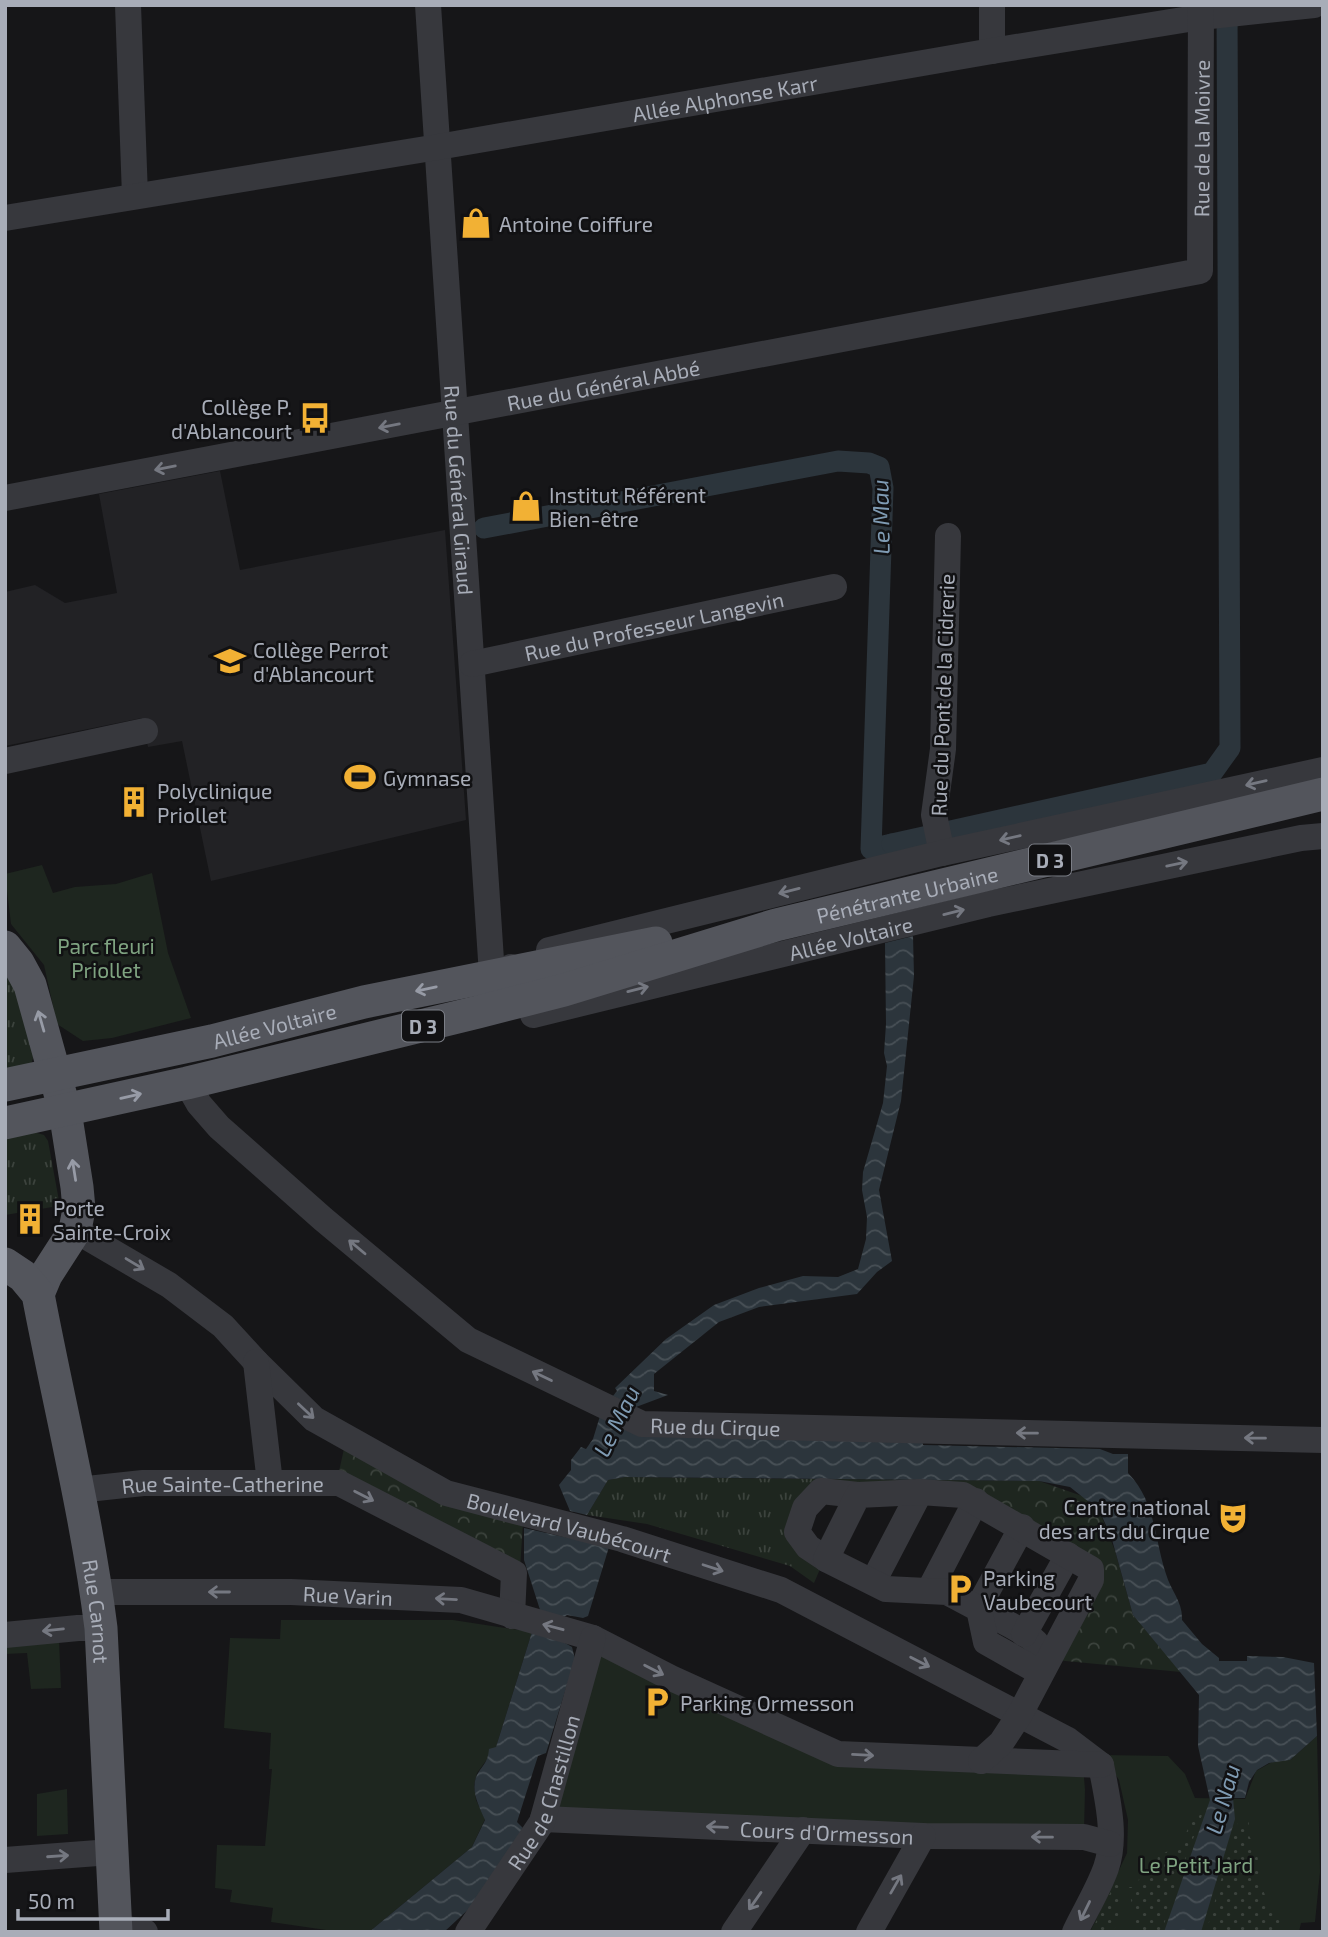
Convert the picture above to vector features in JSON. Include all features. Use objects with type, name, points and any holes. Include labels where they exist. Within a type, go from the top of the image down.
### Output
[{"type":"main road","name":"Pénétrante Urbaine","points":[[776,925],[1323,794]]},
{"type":"main road","name":"Allée Voltaire","points":[[56,1074],[212,1041],[364,1002],[492,975],[684,938],[776,925]]},
{"type":"main road","name":"Allée Voltaire","points":[[65,1111],[564,990],[776,925]]},
{"type":"main road","points":[[5,947],[30,985],[56,1074],[65,1111],[79,1209],[71,1237],[46,1275],[38,1294],[23,1276],[5,1264]]},
{"type":"main road","name":"D 3","points":[[5,1085],[56,1074]]},
{"type":"main road","name":"D 3","points":[[5,1123],[65,1111]]},
{"type":"main road","points":[[5,1256],[35,1257],[71,1237]]},
{"type":"main road","name":"Rue Carnot","points":[[38,1294],[96,1592],[101,1629],[111,1852],[125,1930]]},
{"type":"street","points":[[128,5],[135,197]]},
{"type":"street","name":"Rue du Général Giraud","points":[[428,5],[492,975]]},
{"type":"street","points":[[992,5],[992,51]]},
{"type":"street","name":"Allée Alphonse Karr","points":[[5,218],[438,147],[1203,13],[1251,12],[1314,5]]},
{"type":"street","name":"Rue de la Moivre","points":[[1200,271],[1203,13]]},
{"type":"street","name":"Rue du Général Abbé","points":[[5,498],[1200,271]]},
{"type":"street","name":"Rue du Pont de la Cidrerie","points":[[942,848],[934,815],[943,749],[948,536]]},
{"type":"street","name":"Rue du Professeur Langevin","points":[[472,664],[834,587]]},
{"type":"street","points":[[5,761],[145,731]]},
{"type":"street","name":"Allée Voltaire","points":[[492,975],[551,949],[942,848],[1323,769]]},
{"type":"street","name":"Allée Voltaire","points":[[381,1036],[405,1043],[439,1038],[988,904],[1301,838],[1323,836]]},
{"type":"street","name":"Rue du Cirque","points":[[187,1083],[199,1104],[219,1126],[323,1219],[468,1340],[642,1424],[1323,1440]]},
{"type":"street","name":"Boulevard Vaubécourt","points":[[71,1237],[169,1285],[223,1326],[314,1419],[446,1493],[601,1534],[781,1590],[1068,1740],[1101,1765]]},
{"type":"street","points":[[256,1362],[270,1483]]},
{"type":"street","name":"Rue Sainte-Catherine","points":[[78,1490],[144,1483],[339,1483],[514,1573],[512,1616]]},
{"type":"street","points":[[981,1761],[1001,1743],[1020,1714],[1091,1580],[1091,1569],[962,1494],[920,1492],[858,1495],[821,1492],[806,1508],[797,1531],[808,1547],[886,1589],[947,1592],[1026,1635],[1037,1644],[1041,1654],[1041,1673]]},
{"type":"street","points":[[873,1582],[920,1492]]},
{"type":"street","points":[[826,1559],[858,1495]]},
{"type":"street","points":[[929,1591],[976,1501]]},
{"type":"street","points":[[1022,1527],[978,1609],[986,1642],[1041,1673]]},
{"type":"street","points":[[1026,1635],[1068,1555]]},
{"type":"street","name":"Rue Varin","points":[[96,1592],[291,1592],[461,1600],[593,1638]]},
{"type":"street","points":[[5,1635],[78,1628],[101,1629]]},
{"type":"street","points":[[1026,1635],[1042,1640],[1059,1638]]},
{"type":"street","points":[[593,1638],[671,1678],[838,1754],[1101,1765],[1109,1804],[1110,1844],[1106,1867],[1075,1932]]},
{"type":"street","name":"Rue de Chastillon","points":[[468,1932],[543,1819],[593,1638]]},
{"type":"street","points":[[1011,1762],[1012,1742],[1020,1714]]},
{"type":"street","name":"Cours d'Ormesson","points":[[543,1819],[923,1836],[1084,1837],[1110,1844]]},
{"type":"street","points":[[734,1932],[803,1830]]},
{"type":"street","points":[[869,1932],[923,1836]]},
{"type":"street","points":[[5,1860],[111,1852]]},
{"type":"shaded area","name":"Collège Perrot d'Ablancourt","points":[[220,471],[240,570],[445,530],[466,820],[211,881],[182,741],[148,747],[142,718],[5,746],[5,592],[35,585],[65,603],[117,593],[99,494]]},
{"type":"green space","name":"Parc fleuri Priollet","points":[[42,865],[53,893],[75,887],[116,884],[152,873],[168,953],[191,1018],[112,1038],[83,1041],[57,1024],[44,965],[11,924],[5,874]]},
{"type":"green space","points":[[5,971],[13,977],[34,1055],[31,1064],[5,1072]]},
{"type":"green space","points":[[33,1132],[44,1135],[48,1141],[59,1201],[55,1220],[52,1207],[5,1215],[5,1139]]},
{"type":"green space","points":[[344,1449],[523,1522],[520,1569],[338,1476]]},
{"type":"green space","points":[[625,1477],[817,1479],[801,1509],[823,1562],[814,1583],[790,1566],[647,1524],[587,1515],[608,1480]]},
{"type":"green space","points":[[817,1479],[1039,1481],[1085,1497],[1099,1510],[1115,1551],[1133,1615],[1181,1672],[1055,1660],[1103,1571],[992,1505]]},
{"type":"green space","points":[[281,1620],[453,1620],[532,1632],[496,1747],[477,1773],[474,1785],[476,1800],[485,1819],[472,1847],[369,1932],[340,1932],[271,1922],[273,1908],[230,1902],[232,1890],[215,1888],[217,1845],[265,1846],[272,1769],[269,1769],[271,1733],[224,1728],[230,1638],[280,1639]]},
{"type":"green space","points":[[59,1639],[61,1688],[31,1689],[27,1653],[5,1654],[5,1642]]},
{"type":"green space","points":[[600,1649],[838,1754],[1083,1765],[1084,1832],[561,1810],[557,1803]]},
{"type":"green space","name":"Le Petit Jard","points":[[1317,1736],[1320,1872],[1315,1922],[1301,1923],[1299,1932],[1090,1932],[1127,1853],[1128,1820],[1119,1780],[1103,1755],[1168,1756],[1185,1774],[1195,1798],[1245,1799],[1256,1771],[1272,1762],[1290,1760]]},
{"type":"green space","points":[[67,1789],[68,1834],[37,1836],[37,1794]]},
{"type":"green space","points":[[1193,1815],[1202,1815],[1173,1892],[1162,1932],[1135,1932],[1135,1917],[1128,1887],[1138,1887],[1139,1878],[1155,1878],[1158,1856],[1181,1841]]},
{"type":"green space","points":[[1239,1818],[1249,1819],[1248,1834],[1257,1850],[1260,1884],[1272,1910],[1285,1922],[1272,1932],[1206,1932]]},
{"type":"green space","points":[[1116,1881],[1121,1900],[1114,1932],[1091,1932]]},
{"type":"water","points":[[913,936],[914,976],[901,1101],[879,1190],[892,1261],[877,1272],[857,1294],[759,1307],[719,1322],[654,1374],[654,1391],[668,1395],[636,1407],[613,1396],[617,1391],[615,1388],[666,1339],[714,1305],[759,1288],[803,1276],[838,1277],[858,1269],[866,1239],[863,1172],[883,1103],[887,1066],[884,1053],[885,943]]},
{"type":"water","name":"Le Nau","points":[[600,1416],[922,1440],[923,1445],[1100,1449],[1113,1454],[1128,1454],[1128,1473],[1149,1508],[1162,1561],[1179,1602],[1182,1620],[1202,1644],[1219,1658],[1219,1661],[1247,1661],[1247,1656],[1283,1657],[1314,1663],[1317,1736],[1290,1760],[1269,1763],[1257,1770],[1249,1782],[1245,1798],[1233,1798],[1235,1819],[1201,1932],[1164,1932],[1210,1800],[1198,1746],[1199,1695],[1133,1615],[1111,1536],[1099,1510],[1070,1487],[1039,1481],[625,1477],[608,1480],[587,1515],[570,1511],[559,1485],[571,1470],[571,1460],[581,1447],[586,1449],[593,1439]]},
{"type":"water","points":[[524,1528],[609,1547],[588,1616],[583,1618],[567,1615],[559,1620],[542,1616],[524,1560]]},
{"type":"water","points":[[532,1632],[558,1639],[572,1647],[575,1659],[546,1753],[538,1756],[517,1822],[523,1828],[472,1906],[444,1932],[369,1932],[472,1847],[485,1820],[475,1795],[476,1776],[489,1749],[496,1747]]},
{"type":"waterway","points":[[892,844],[1212,773],[1230,748],[1227,5]]},
{"type":"waterway","name":"Le Mau","points":[[484,528],[838,461],[869,463],[879,467],[883,488],[871,849],[892,844],[893,858]]},
{"type":"place","name":"Antoine Coiffure","points":[[476,223]]},
{"type":"place","name":"Collège P. d'Ablancourt","points":[[315,418]]},
{"type":"place","name":"Institut Référent Bien-être","points":[[526,506]]},
{"type":"place","name":"Collège Perrot d'Ablancourt","points":[[230,661]]},
{"type":"place","name":"Gymnase","points":[[360,777]]},
{"type":"place","name":"Polyclinique Priollet","points":[[134,802]]},
{"type":"place","name":"Porte Sainte-Croix","points":[[30,1219]]},
{"type":"place","name":"Centre national des arts du Cirque","points":[[1233,1518]]},
{"type":"place","name":"Parking Vaubecourt","points":[[960,1589]]},
{"type":"place","name":"Parking Ormesson","points":[[657,1702]]}]
